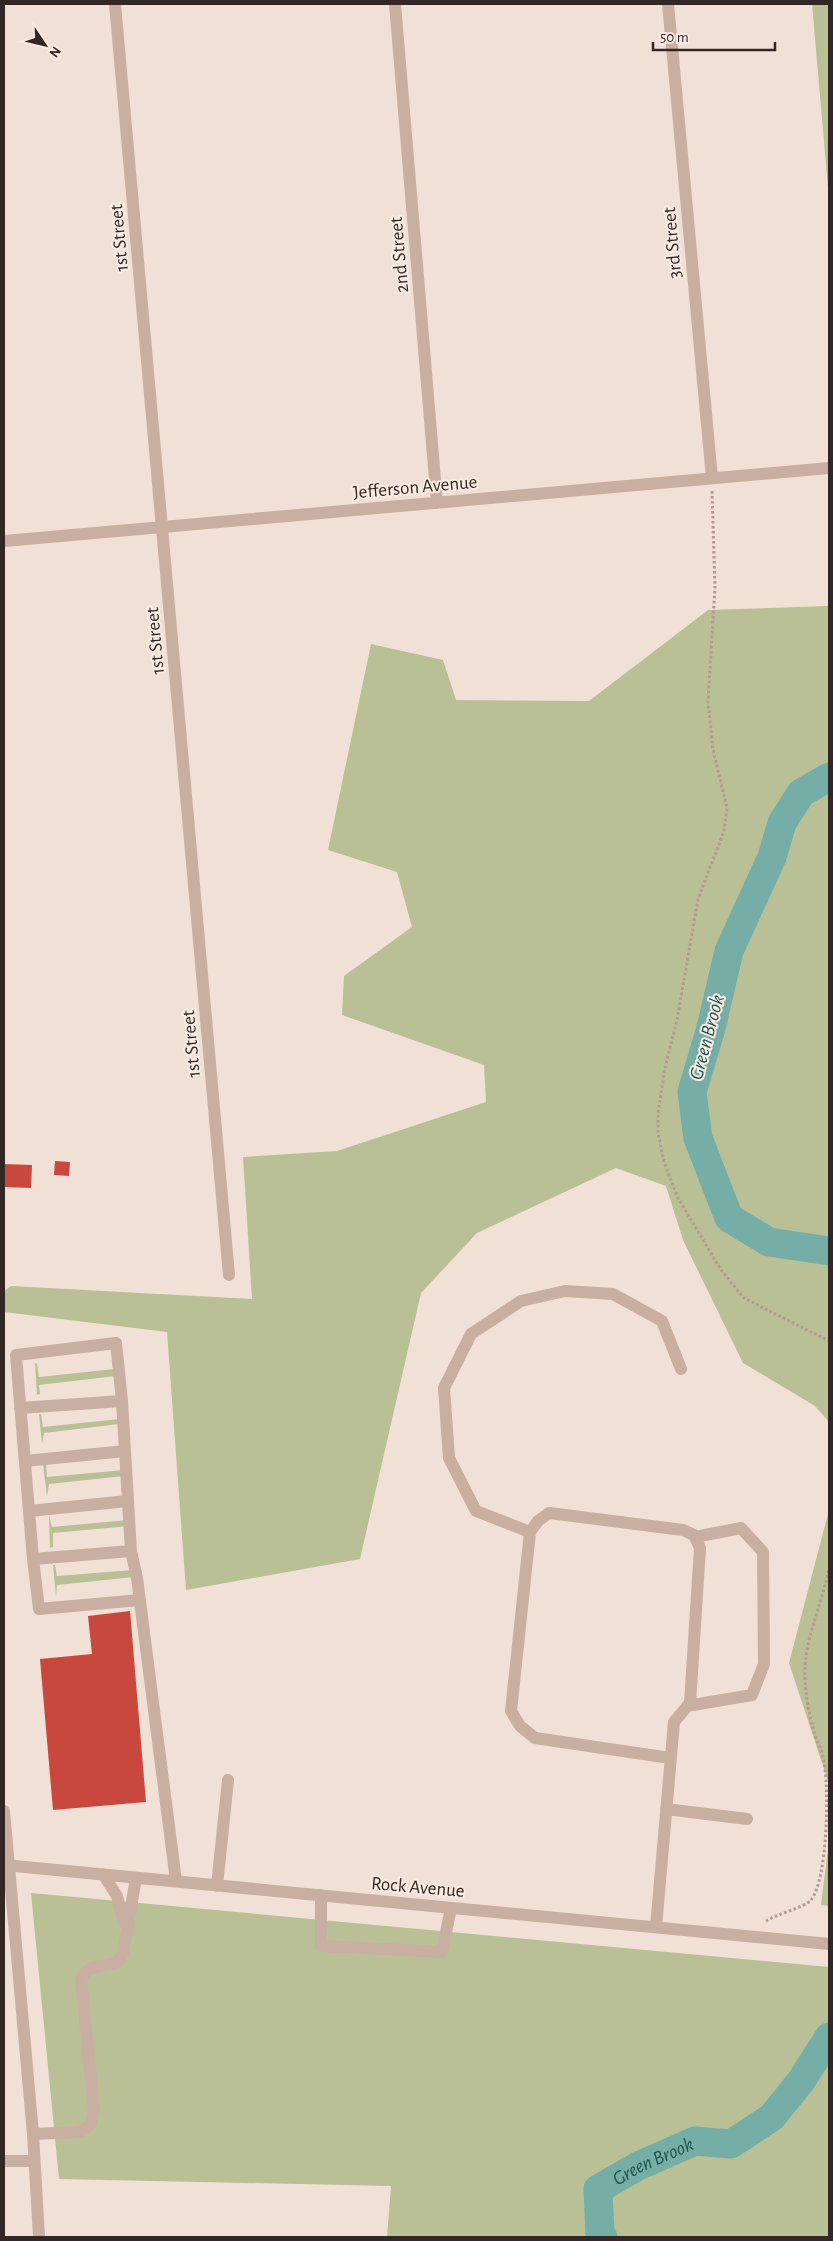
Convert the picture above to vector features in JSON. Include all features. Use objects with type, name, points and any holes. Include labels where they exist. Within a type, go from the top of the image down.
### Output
[{"type":"street","name":"1st Street","points":[[116,4],[229,1275]]},
{"type":"street","name":"2nd Street","points":[[395,4],[437,502]]},
{"type":"street","name":"3rd Street","points":[[668,4],[712,478]]},
{"type":"street","name":"Jefferson Avenue","points":[[4,540],[829,468]]},
{"type":"street","points":[[530,1532],[476,1511],[449,1458],[444,1388],[471,1334],[521,1301],[565,1291],[613,1294],[662,1321],[681,1369]]},
{"type":"street","points":[[140,1600],[39,1609],[16,1355],[116,1343],[122,1401],[131,1551],[140,1600],[176,1881]]},
{"type":"street","points":[[20,1408],[122,1401]]},
{"type":"street","points":[[25,1461],[125,1451]]},
{"type":"street","points":[[30,1512],[128,1501]]},
{"type":"street","points":[[656,1927],[674,1722],[690,1703],[700,1548],[695,1537],[683,1530],[549,1513],[538,1521],[530,1532],[511,1711],[520,1726],[535,1738],[670,1758]]},
{"type":"street","points":[[687,1706],[752,1695],[764,1664],[763,1552],[742,1528],[695,1537]]},
{"type":"street","points":[[33,1559],[131,1551]]},
{"type":"street","points":[[217,1886],[228,1780]]},
{"type":"street","points":[[666,1809],[747,1819]]},
{"type":"street","points":[[4,1810],[7,1865],[33,2134],[33,2161],[39,2237]]},
{"type":"street","name":"Rock Avenue","points":[[7,1865],[828,1944]]},
{"type":"street","points":[[103,1874],[117,1896],[126,1933]]},
{"type":"street","points":[[33,2134],[80,2132],[90,2125],[94,2110],[81,1980],[84,1972],[90,1968],[118,1962],[124,1953],[136,1878]]},
{"type":"street","points":[[321,1895],[321,1946],[442,1952],[451,1908]]},
{"type":"street","points":[[4,2161],[33,2161]]},
{"type":"path","points":[[712,478],[715,588],[708,701],[714,750],[727,808],[724,831],[698,899],[677,1020],[665,1067],[658,1113],[658,1133],[664,1162],[678,1198],[721,1270],[744,1298],[829,1341]]},
{"type":"path","points":[[766,1920],[781,1912],[799,1908],[811,1900],[819,1875],[824,1847],[827,1782],[823,1758],[808,1710],[805,1678],[806,1648],[829,1568]]},
{"type":"green space","points":[[812,4],[829,4],[829,199]]},
{"type":"green space","points":[[829,606],[829,1422],[815,1406],[743,1363],[683,1240],[666,1186],[616,1168],[477,1233],[421,1293],[360,1559],[186,1590],[167,1332],[4,1312],[4,1291],[11,1286],[252,1299],[243,1157],[337,1151],[486,1102],[484,1065],[342,1015],[344,976],[412,927],[397,872],[328,850],[371,644],[443,660],[456,700],[589,701],[708,610]]},
{"type":"green space","points":[[35,1363],[37,1364],[39,1377],[114,1369],[116,1376],[39,1385],[40,1394],[37,1395]]},
{"type":"green space","points":[[39,1414],[41,1414],[43,1427],[119,1419],[119,1424],[44,1433],[42,1444]]},
{"type":"green space","points":[[43,1464],[46,1464],[47,1477],[124,1470],[124,1476],[49,1484],[47,1496]]},
{"type":"green space","points":[[829,1510],[829,1784],[789,1663]]},
{"type":"green space","points":[[49,1515],[52,1527],[128,1520],[129,1526],[53,1533],[53,1547],[50,1548]]},
{"type":"green space","points":[[53,1565],[55,1565],[57,1576],[133,1570],[134,1577],[57,1585],[56,1597]]},
{"type":"green space","points":[[829,1841],[829,1906],[821,1905]]},
{"type":"green space","points":[[31,1893],[829,1967],[829,2237],[387,2237],[391,2186],[59,2179]]},
{"type":"building","points":[[55,1161],[70,1162],[69,1176],[54,1175]]},
{"type":"building","points":[[4,1164],[32,1165],[31,1188],[4,1187]]},
{"type":"building","points":[[130,1611],[146,1802],[53,1810],[40,1659],[92,1654],[88,1616]]},
{"type":"waterway","name":"Green Brook","points":[[829,777],[801,793],[782,823],[772,857],[729,951],[711,1028],[692,1092],[698,1138],[729,1218],[769,1242],[829,1251]]},
{"type":"waterway","name":"Green Brook","points":[[603,2237],[600,2234],[598,2189],[638,2166],[695,2141],[731,2144],[772,2117],[801,2081],[829,2037]]}]
